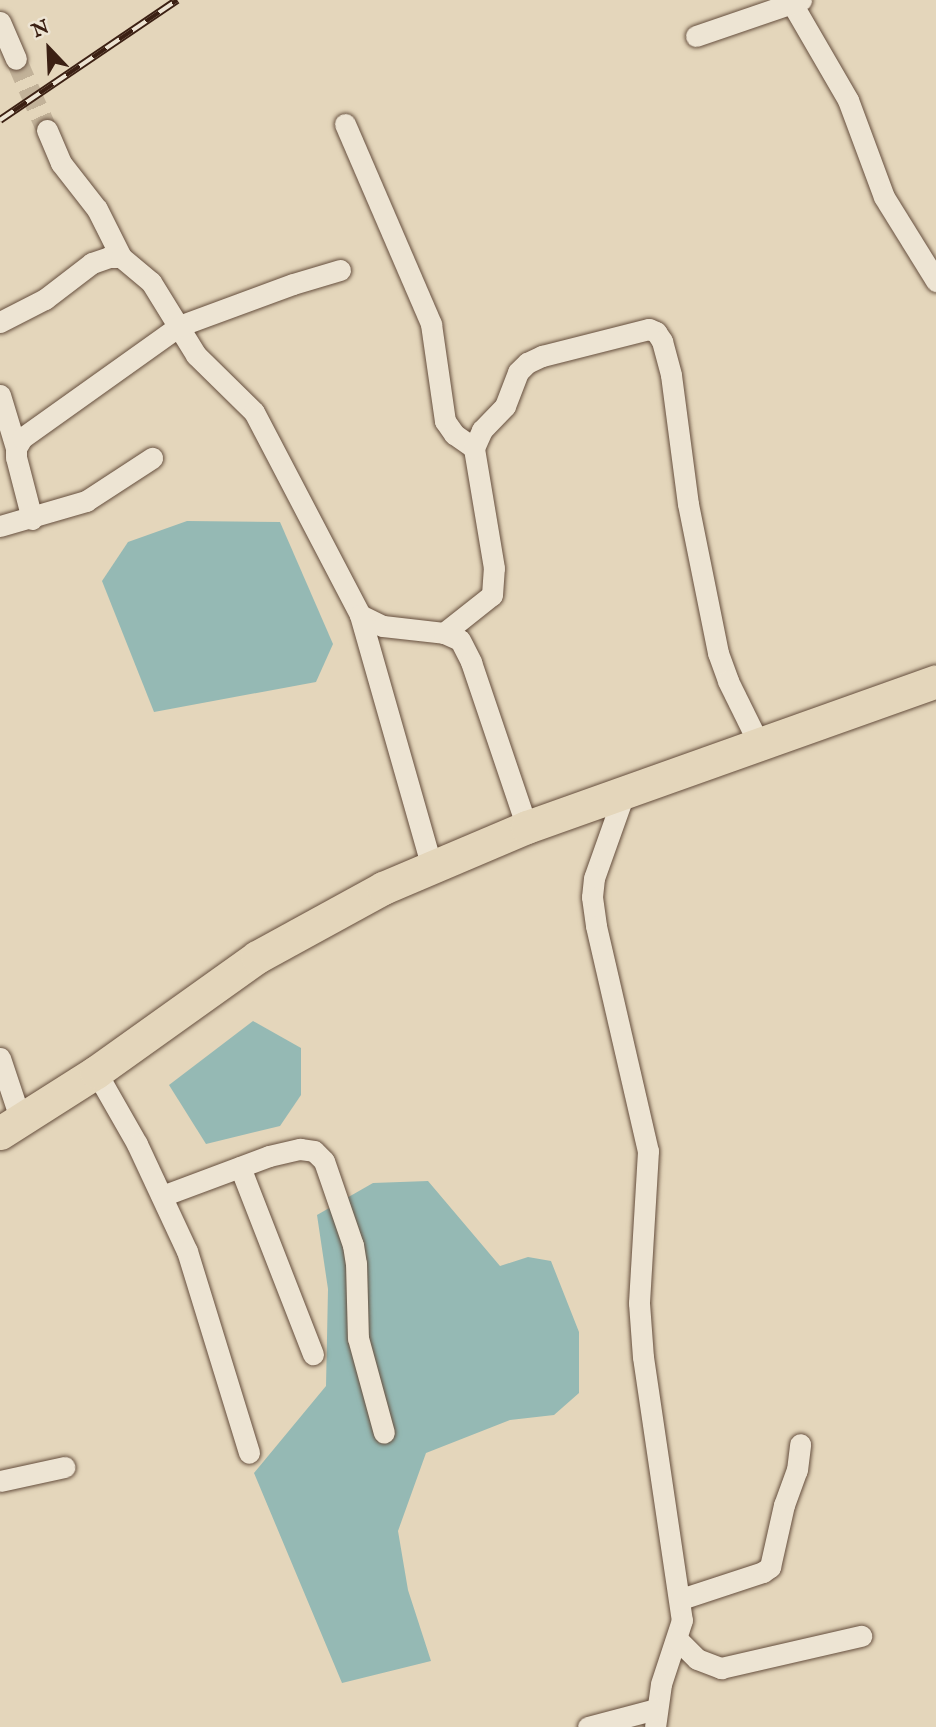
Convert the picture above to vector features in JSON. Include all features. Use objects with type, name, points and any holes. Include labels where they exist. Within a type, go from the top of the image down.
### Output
[{"type":"main road","points":[[10,1127],[96,1072],[257,957],[329,915],[432,867],[625,790],[758,742],[934,688]]},
{"type":"street","points":[[696,36],[794,1],[848,100],[884,197],[936,281]]},
{"type":"street","points":[[0,22],[16,59]]},
{"type":"street","points":[[345,124],[431,324],[445,421],[454,434],[474,449]]},
{"type":"street","points":[[47,130],[61,163],[97,209],[121,257],[151,282],[205,366],[244,400],[260,420],[360,615],[432,867]]},
{"type":"street","points":[[0,322],[45,299],[92,262],[121,257]]},
{"type":"street","points":[[16,448],[33,429],[73,405],[179,326],[340,270]]},
{"type":"street","points":[[444,633],[486,603],[494,586],[489,532],[474,449],[482,430],[505,406],[518,372],[527,363],[636,330],[649,329],[656,332],[671,375],[688,504],[715,642],[728,681],[758,742]]},
{"type":"street","points":[[0,395],[16,448],[32,519]]},
{"type":"street","points":[[0,526],[32,519],[86,501],[152,458]]},
{"type":"street","points":[[360,615],[383,626],[444,633],[460,640],[471,663],[527,827]]},
{"type":"street","points":[[587,1727],[655,1718],[661,1684],[682,1620],[681,1600],[651,1422],[639,1303],[648,1151],[596,926],[592,897],[594,878],[625,790]]},
{"type":"street","points":[[0,1058],[10,1127]]},
{"type":"street","points":[[96,1072],[162,1196],[187,1251],[249,1453]]},
{"type":"street","points":[[162,1196],[240,1167],[300,1149],[314,1151],[324,1161],[353,1245],[358,1338],[384,1433]]},
{"type":"street","points":[[240,1167],[313,1354]]},
{"type":"street","points":[[681,1600],[763,1572],[770,1567],[784,1506],[797,1470],[800,1444]]},
{"type":"street","points":[[0,1481],[64,1467]]},
{"type":"street","points":[[677,1639],[697,1660],[722,1668],[861,1636]]},
{"type":"water","points":[[187,521],[280,522],[333,644],[316,682],[154,712],[102,581],[128,542]]},
{"type":"water","points":[[253,1021],[301,1048],[301,1095],[280,1126],[206,1144],[169,1085]]},
{"type":"water","points":[[428,1181],[500,1266],[528,1257],[551,1261],[579,1332],[579,1393],[554,1415],[510,1420],[426,1453],[398,1531],[408,1590],[431,1661],[342,1683],[254,1473],[326,1386],[328,1289],[317,1215],[373,1183]]},
{"type":"tunnel","points":[[16,59],[47,130]]},
{"type":"railway","points":[[0,120],[177,0]]}]
